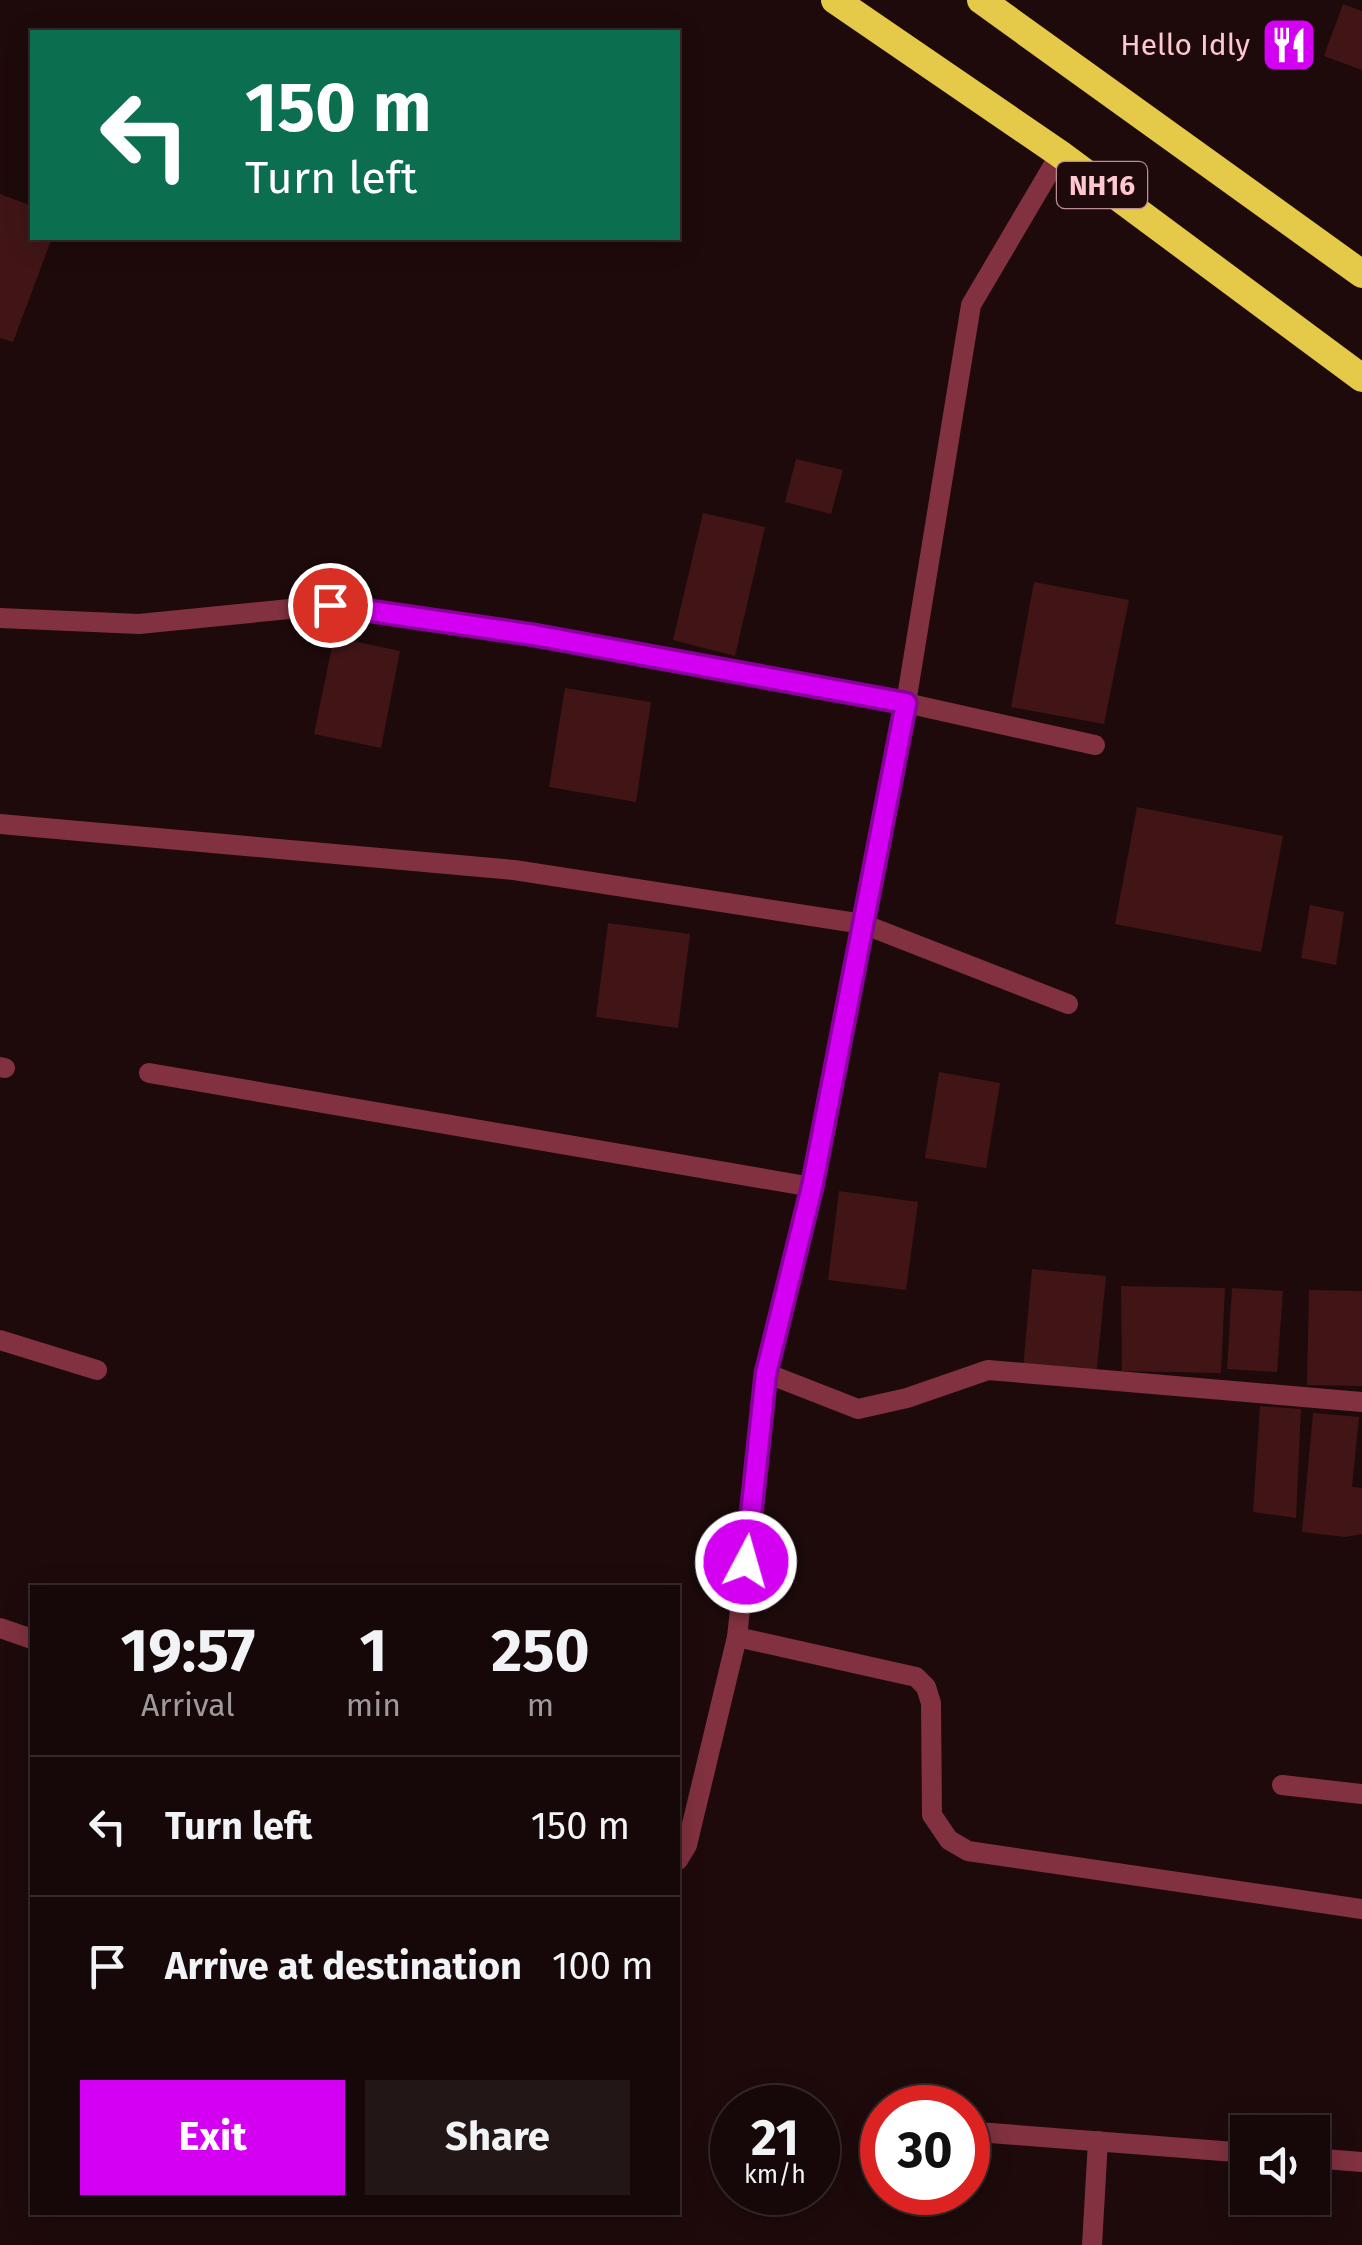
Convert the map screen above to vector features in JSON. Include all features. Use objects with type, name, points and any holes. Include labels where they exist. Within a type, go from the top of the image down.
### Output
[{"type":"highway","name":"NH16","points":[[835,0],[1060,154],[1362,378]]},
{"type":"highway","name":"NH16","points":[[982,0],[1362,274]]},
{"type":"street","points":[[680,1857],[687,1845],[738,1637],[766,1373],[812,1187],[906,703],[971,305],[1060,154]]},
{"type":"street","points":[[0,618],[140,624],[330,605],[534,635],[906,703],[1095,745]]},
{"type":"street","points":[[0,824],[514,870],[863,924],[1068,1004]]},
{"type":"street","points":[[149,1073],[812,1187]]},
{"type":"street","points":[[0,1340],[97,1370]]},
{"type":"street","points":[[766,1373],[858,1410],[988,1370],[1362,1402]]},
{"type":"street","points":[[0,1628],[30,1638]]},
{"type":"street","points":[[738,1637],[916,1677],[926,1687],[931,1703],[932,1815],[949,1840],[968,1851],[1362,1909]]},
{"type":"street","points":[[1282,1785],[1362,1794]]},
{"type":"street","points":[[990,2133],[1230,2152]]},
{"type":"street","points":[[1092,2245],[1098,2141]]},
{"type":"street","points":[[1330,2159],[1362,2162]]},
{"type":"building","points":[[1343,4],[1362,11],[1362,70],[1324,56]]},
{"type":"building","points":[[0,194],[30,205],[30,240],[51,240],[13,342],[0,338]]},
{"type":"building","points":[[796,459],[843,470],[831,514],[785,502]]},
{"type":"building","points":[[703,513],[765,527],[735,656],[673,640]]},
{"type":"building","points":[[1034,582],[1129,600],[1104,724],[1011,707]]},
{"type":"building","points":[[334,637],[400,651],[381,748],[314,734]]},
{"type":"building","points":[[565,688],[651,702],[636,802],[549,787]]},
{"type":"building","points":[[1137,807],[1283,836],[1261,952],[1115,924]]},
{"type":"building","points":[[1310,905],[1344,912],[1336,965],[1301,958]]},
{"type":"building","points":[[608,923],[690,934],[678,1028],[596,1017]]},
{"type":"building","points":[[939,1072],[1000,1083],[986,1168],[925,1158]]},
{"type":"building","points":[[839,1191],[918,1202],[906,1290],[828,1280]]},
{"type":"building","points":[[1032,1269],[1106,1276],[1096,1377],[1023,1369]]},
{"type":"building","points":[[1121,1286],[1225,1288],[1221,1373],[1122,1371]]},
{"type":"building","points":[[1232,1288],[1283,1291],[1277,1372],[1227,1369]]},
{"type":"building","points":[[1309,1290],[1362,1291],[1362,1386],[1307,1385]]},
{"type":"building","points":[[1260,1406],[1301,1409],[1296,1518],[1253,1512]]},
{"type":"building","points":[[1313,1413],[1359,1417],[1352,1487],[1362,1488],[1362,1534],[1345,1537],[1302,1532]]},
{"type":"place","name":"Hello Idly","points":[[1289,45]]},
{"type":"route","points":[[330,605],[534,635],[906,703],[812,1187],[766,1373],[746,1562]]}]
